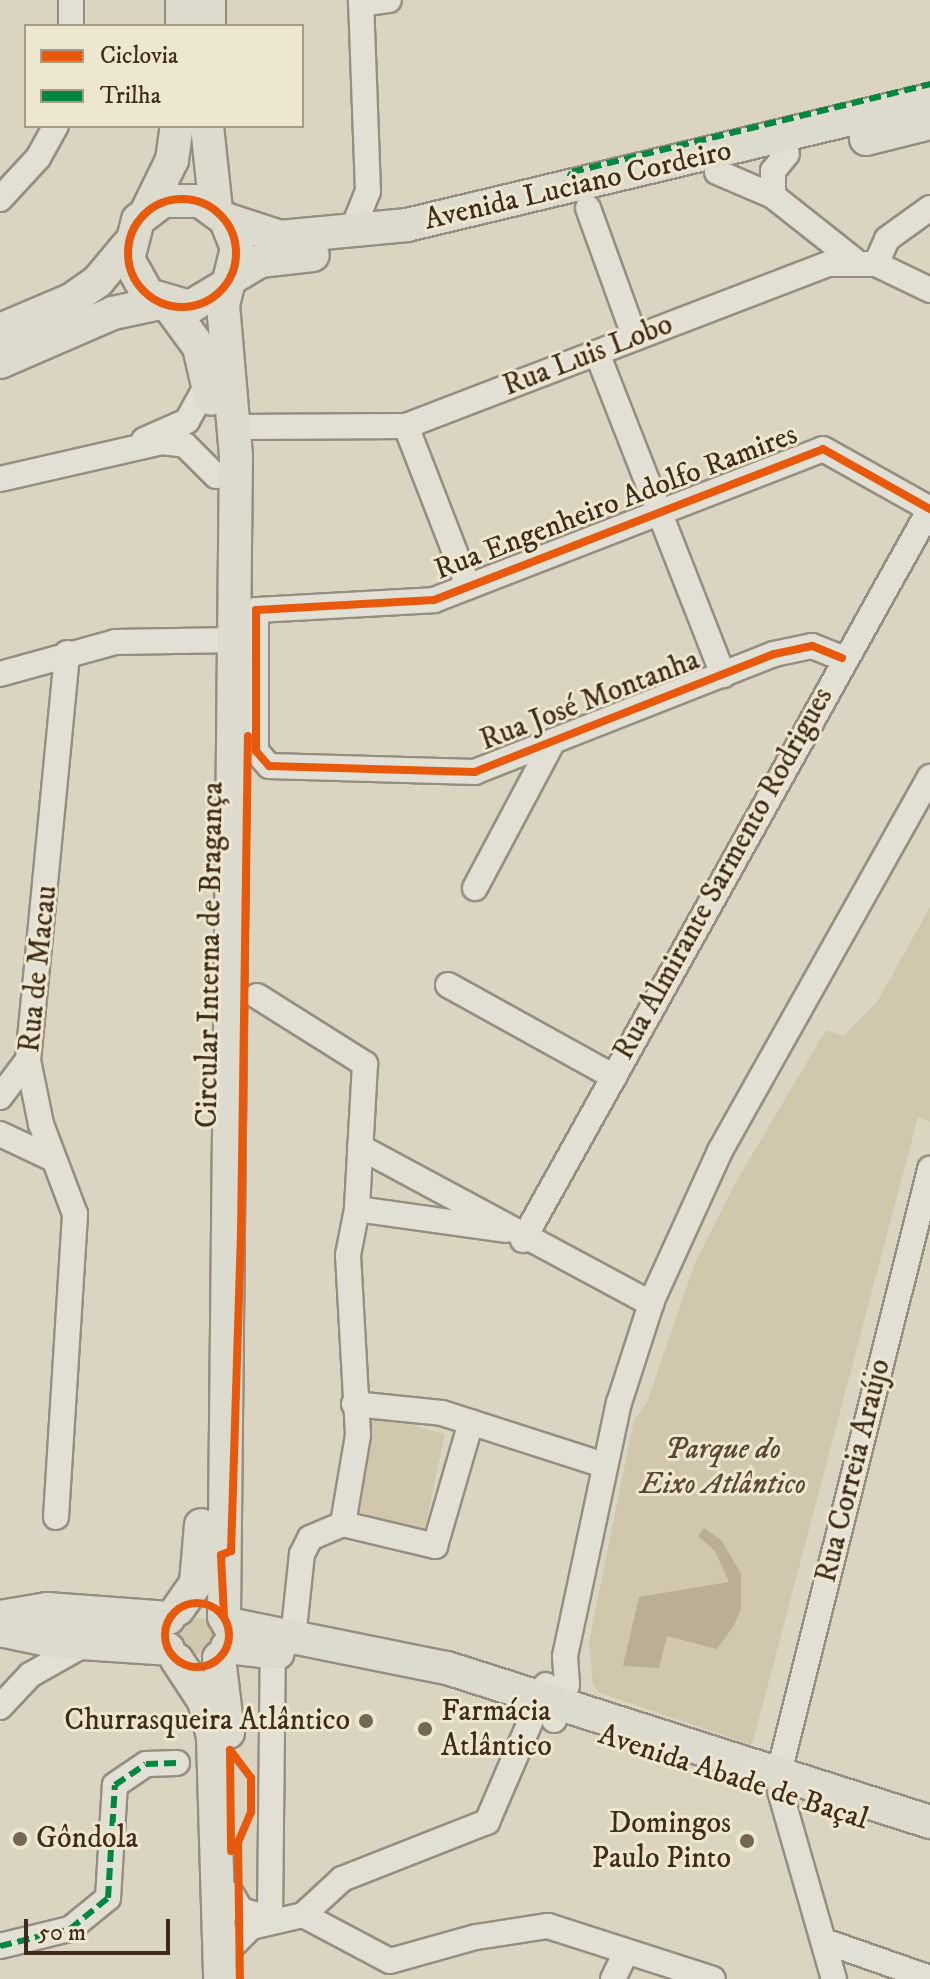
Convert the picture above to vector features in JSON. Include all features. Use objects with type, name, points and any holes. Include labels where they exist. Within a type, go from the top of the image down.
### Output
[{"type":"main road","points":[[182,0],[182,24]]},
{"type":"main road","points":[[209,0],[209,24]]},
{"type":"main road","name":"Avenida Luciano Cordeiro","points":[[228,283],[270,258],[446,239],[930,100]]},
{"type":"main road","name":"Avenida Luciano Cordeiro","points":[[220,214],[268,236],[398,226],[574,200],[717,172],[930,123]]},
{"type":"main road","points":[[0,330],[85,291],[128,245],[172,160],[177,128]]},
{"type":"main road","points":[[0,362],[113,313],[164,304],[200,304],[228,283],[237,248],[220,214],[207,128]]},
{"type":"main road","points":[[147,211],[181,198],[220,214]]},
{"type":"main road","points":[[128,245],[131,273],[164,304]]},
{"type":"main road","name":"Circular Interna de Bragança","points":[[173,1634],[196,1583],[200,1555],[225,640],[235,427],[223,347],[228,283]]},
{"type":"main road","name":"Circular Interna de Bragança","points":[[164,304],[199,347],[209,381],[225,640],[225,1636],[233,1979]]},
{"type":"main road","name":"Avenida Abade de Baçal","points":[[0,1630],[90,1644],[173,1634],[203,1603],[225,1636],[283,1645],[394,1672],[543,1701],[780,1782],[930,1840]]},
{"type":"main road","name":"Avenida Abade de Baçal","points":[[0,1617],[47,1609],[173,1634],[198,1667],[225,1636]]},
{"type":"main road","points":[[173,1634],[204,1701],[213,1738],[220,1979]]},
{"type":"main road","name":"Avenida Abade de Baçal","points":[[780,1782],[930,1822]]},
{"type":"street","points":[[71,0],[71,24]]},
{"type":"street","points":[[352,231],[368,191],[361,2],[389,0]]},
{"type":"street","points":[[635,338],[574,200],[572,172],[930,84]]},
{"type":"street","points":[[0,199],[38,158],[55,128]]},
{"type":"street","points":[[773,196],[773,171],[787,154]]},
{"type":"street","points":[[717,172],[773,196],[865,262],[930,290]]},
{"type":"street","points":[[368,191],[384,220],[398,226]]},
{"type":"street","points":[[865,262],[887,239],[930,208]]},
{"type":"street","name":"Rua Luis Lobo","points":[[235,427],[406,426],[803,273],[865,262]]},
{"type":"street","points":[[597,353],[723,675]]},
{"type":"street","points":[[0,479],[127,447],[187,421],[209,381]]},
{"type":"street","points":[[406,426],[468,586]]},
{"type":"street","points":[[127,447],[185,445],[216,476]]},
{"type":"street","name":"Rua Engenheiro Adolfo Ramires","points":[[256,610],[434,600],[823,449],[930,509]]},
{"type":"street","name":"Rua Almirante Sarmento Rodrigues","points":[[514,1235],[614,1077],[842,658],[930,509]]},
{"type":"street","name":"Rua José Montanha","points":[[256,610],[256,751],[269,766],[475,772],[550,747],[723,675],[812,646],[842,658]]},
{"type":"street","points":[[0,674],[115,642],[225,640]]},
{"type":"street","name":"Rua de Macau","points":[[56,1517],[76,1244],[75,1214],[53,1159],[28,1060],[67,653]]},
{"type":"street","name":"Rua José Montanha","points":[[475,888],[550,747]]},
{"type":"street","points":[[303,1915],[342,1879],[487,1822],[565,1656],[604,1465],[651,1304],[720,1151],[930,777]]},
{"type":"street","points":[[448,985],[614,1077]]},
{"type":"street","points":[[257,996],[365,1064],[357,1209],[348,1255],[358,1435],[343,1524]]},
{"type":"street","points":[[0,1097],[28,1060]]},
{"type":"street","points":[[0,1134],[53,1159]]},
{"type":"street","points":[[360,1147],[486,1210],[514,1235],[651,1304]]},
{"type":"street","name":"Rua Correia Araújo","points":[[780,1782],[930,1169]]},
{"type":"street","points":[[357,1209],[514,1235]]},
{"type":"street","points":[[354,1404],[471,1422],[604,1465]]},
{"type":"street","points":[[270,1919],[283,1645],[302,1554],[310,1538],[343,1524],[435,1546],[471,1422]]},
{"type":"street","points":[[0,1707],[30,1675],[70,1649],[90,1644]]},
{"type":"street","points":[[0,1946],[70,1929],[108,1898],[115,1785],[146,1764],[177,1763]]},
{"type":"street","points":[[780,1782],[827,1942],[834,1979]]},
{"type":"street","points":[[232,1895],[241,1910],[270,1919]]},
{"type":"street","points":[[232,1946],[244,1931],[270,1919],[303,1915],[390,1961],[476,1937],[548,1926],[713,1979]]},
{"type":"street","points":[[827,1942],[930,1978]]},
{"type":"street","points":[[613,1979],[626,1952]]},
{"type":"green space","name":"Parque do Eixo Atlântico","points":[[930,907],[930,1122],[918,1117],[752,1745],[600,1693],[593,1684],[589,1642],[634,1420],[647,1402],[695,1263],[737,1180],[826,1030],[843,1036],[877,1002]]},
{"type":"green space","points":[[371,1413],[445,1434],[425,1528],[401,1529],[359,1511]]},
{"type":"green space","points":[[197,1618],[210,1623],[215,1636],[210,1649],[197,1654],[184,1649],[179,1636],[184,1623]]},
{"type":"shaded area","points":[[704,1528],[722,1541],[741,1574],[741,1609],[733,1627],[717,1649],[667,1636],[659,1668],[623,1666],[639,1597],[729,1582],[715,1551],[698,1536]]},
{"type":"marked path","points":[[560,192],[572,172],[930,84]]},
{"type":"marked path","points":[[0,1946],[70,1929],[108,1898],[115,1785],[146,1764],[177,1763]]},
{"type":"cycle path","points":[[182,199],[203,203],[220,215],[232,232],[236,253],[232,274],[220,291],[203,303],[182,307],[161,303],[144,291],[132,274],[128,253],[132,232],[144,215],[161,203],[182,199]]},
{"type":"cycle path","points":[[842,658],[812,646],[774,654],[475,772],[269,766],[256,751],[256,610],[434,600],[823,449],[930,509]]},
{"type":"cycle path","points":[[224,1617],[221,1555],[231,1551],[241,1232],[248,736]]},
{"type":"cycle path","points":[[191,1603],[203,1603],[220,1612],[227,1623],[229,1635],[227,1647],[220,1658],[203,1667],[191,1667],[179,1662],[170,1653],[165,1641],[165,1629],[170,1617],[179,1608],[191,1603]]},
{"type":"cycle path","points":[[230,1750],[251,1778],[251,1812],[238,1843],[240,1979]]},
{"type":"cycle path","points":[[230,1750],[231,1851]]},
{"type":"place","name":"Churrasqueira Atlântico","points":[[366,1721]]},
{"type":"place","name":"Farmácia Atlântico","points":[[425,1729]]},
{"type":"place","name":"Gôndola","points":[[20,1839]]},
{"type":"place","name":"Domingos Paulo Pinto","points":[[747,1841]]}]
